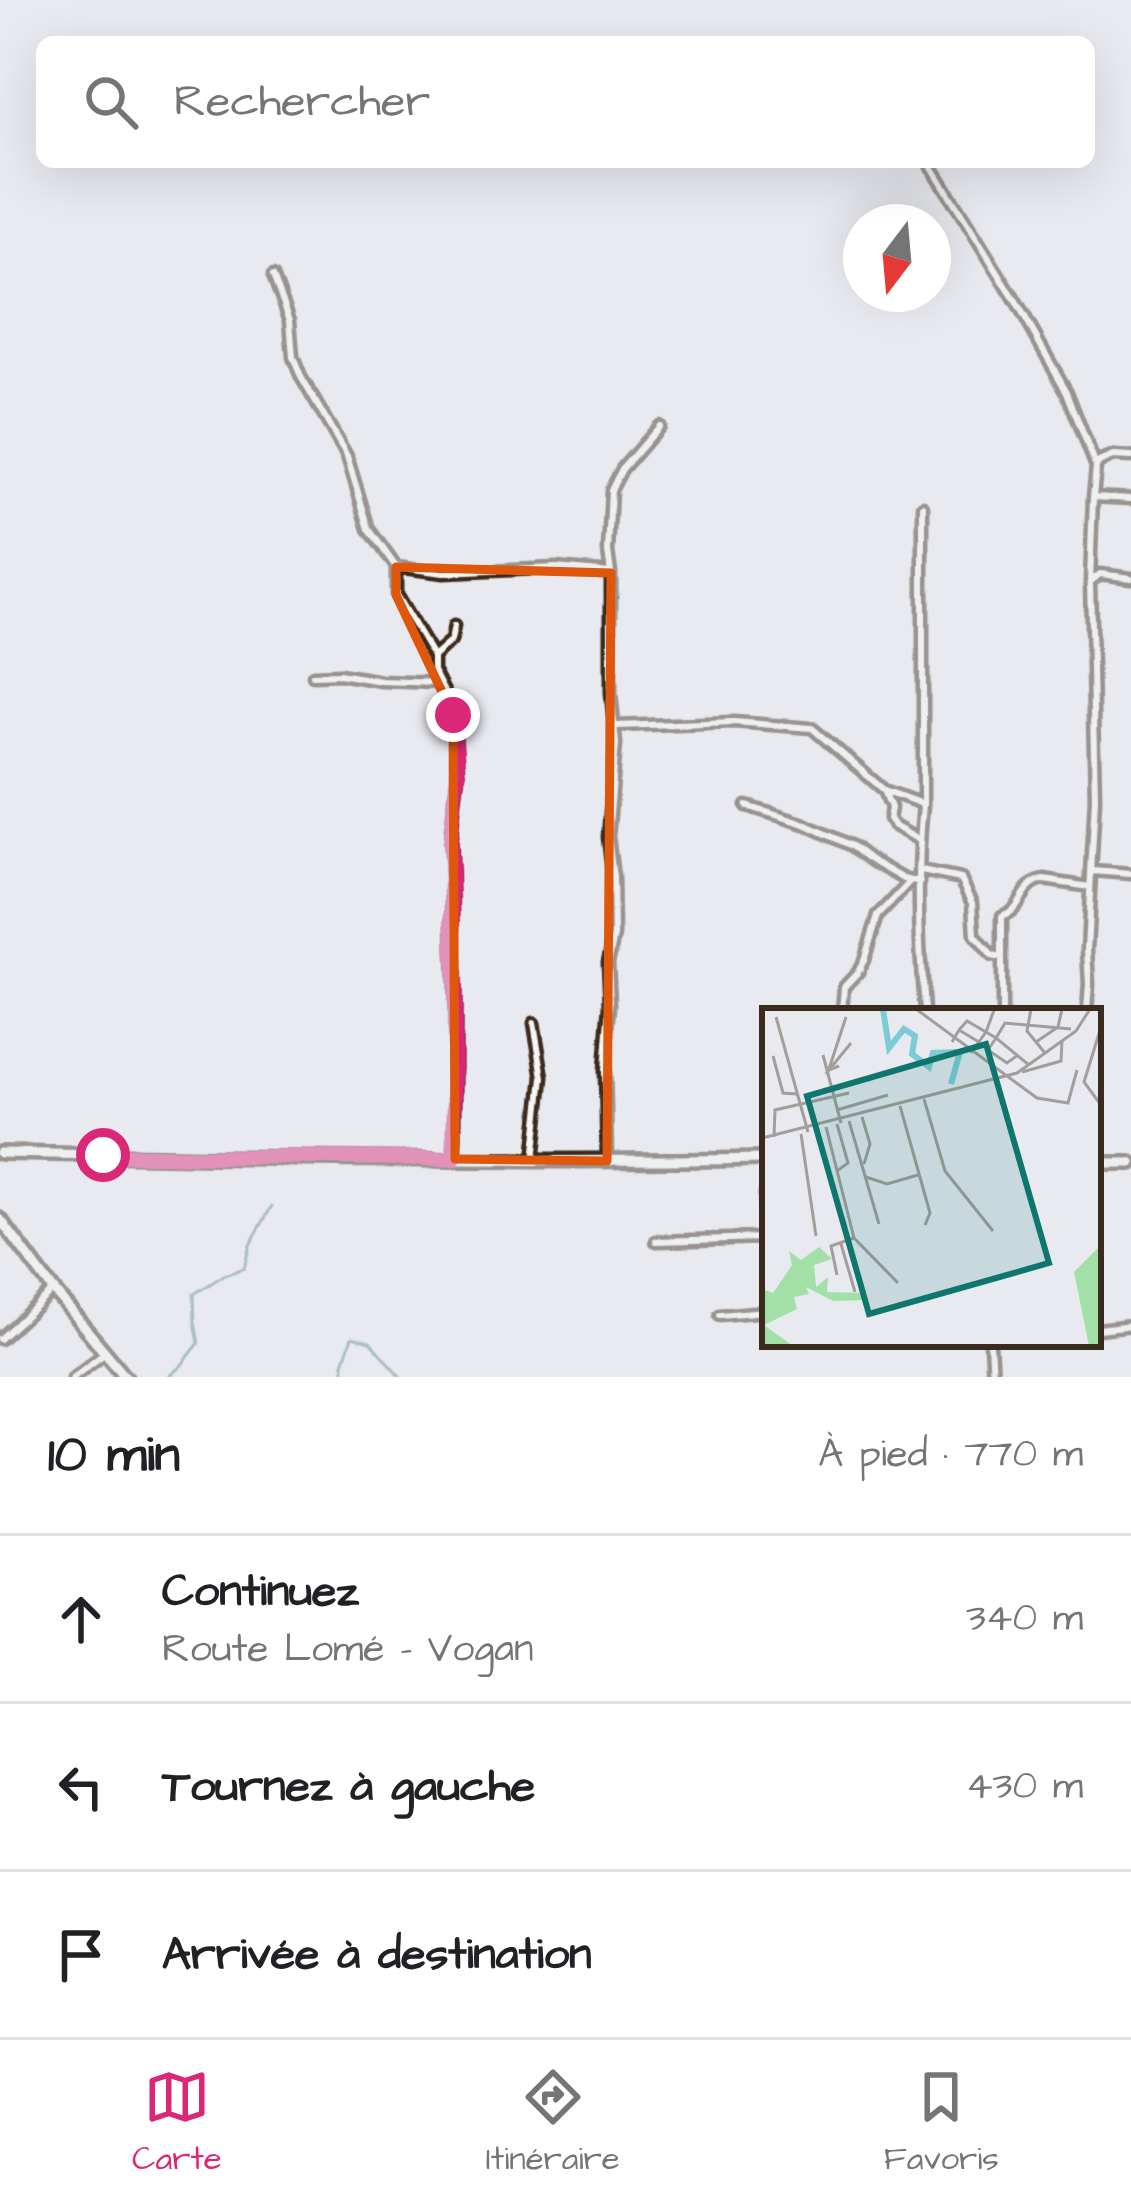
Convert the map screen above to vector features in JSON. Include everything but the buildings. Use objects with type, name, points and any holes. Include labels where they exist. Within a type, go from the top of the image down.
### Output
[{"type":"main road","points":[[0,1154],[762,1159]]},
{"type":"main road","points":[[0,1219],[126,1377]]},
{"type":"street","points":[[933,168],[1067,392],[1096,467],[1090,582],[1095,798],[1087,1008]]},
{"type":"street","points":[[273,276],[290,320],[292,357],[346,456],[369,530],[396,567],[397,595],[433,657],[433,671],[451,705],[458,773],[450,842],[454,1159]]},
{"type":"street","points":[[607,1161],[608,962],[614,936],[608,837],[616,726],[608,551],[611,486],[659,426]]},
{"type":"street","points":[[1096,467],[1105,459],[1131,457]]},
{"type":"street","points":[[1093,497],[1131,499]]},
{"type":"street","points":[[923,506],[918,931],[923,1008]]},
{"type":"street","points":[[396,567],[443,572],[578,568],[611,573]]},
{"type":"street","points":[[1090,582],[1100,574],[1131,578]]},
{"type":"street","points":[[433,657],[451,641],[454,626]]},
{"type":"street","points":[[313,675],[438,683]]},
{"type":"street","points":[[616,726],[734,722],[812,728],[884,790],[923,805]]},
{"type":"street","points":[[884,790],[891,808],[889,819],[920,841]]},
{"type":"street","points":[[747,806],[805,824],[910,882],[920,883]]},
{"type":"street","points":[[1092,870],[1131,874]]},
{"type":"street","points":[[922,871],[961,879],[973,902],[975,935],[992,956],[1002,958]]},
{"type":"street","points":[[1002,1008],[1002,916],[1018,905],[1030,884],[1044,880],[1091,887]]},
{"type":"street","points":[[842,1008],[844,986],[864,960],[878,916],[910,882]]},
{"type":"street","points":[[533,1023],[543,1077],[534,1160]]},
{"type":"street","points":[[656,1241],[762,1237]]},
{"type":"street","points":[[0,1339],[53,1290]]},
{"type":"street","points":[[720,1315],[762,1312]]},
{"type":"street","points":[[1101,1329],[1131,1325]]},
{"type":"street","points":[[990,1347],[992,1377]]},
{"type":"street","points":[[72,1377],[104,1353]]},
{"type":"highlighted area","points":[[396,567],[611,573],[607,1161],[455,1159],[453,715],[396,595]]},
{"type":"waterway","points":[[168,1377],[199,1343],[194,1294],[244,1268],[250,1245],[272,1206]]},
{"type":"waterway","points":[[345,1377],[343,1363],[352,1337],[370,1342],[401,1377]]},
{"type":"route","points":[[103,1155],[454,1159],[450,842],[458,773],[453,715]]}]
